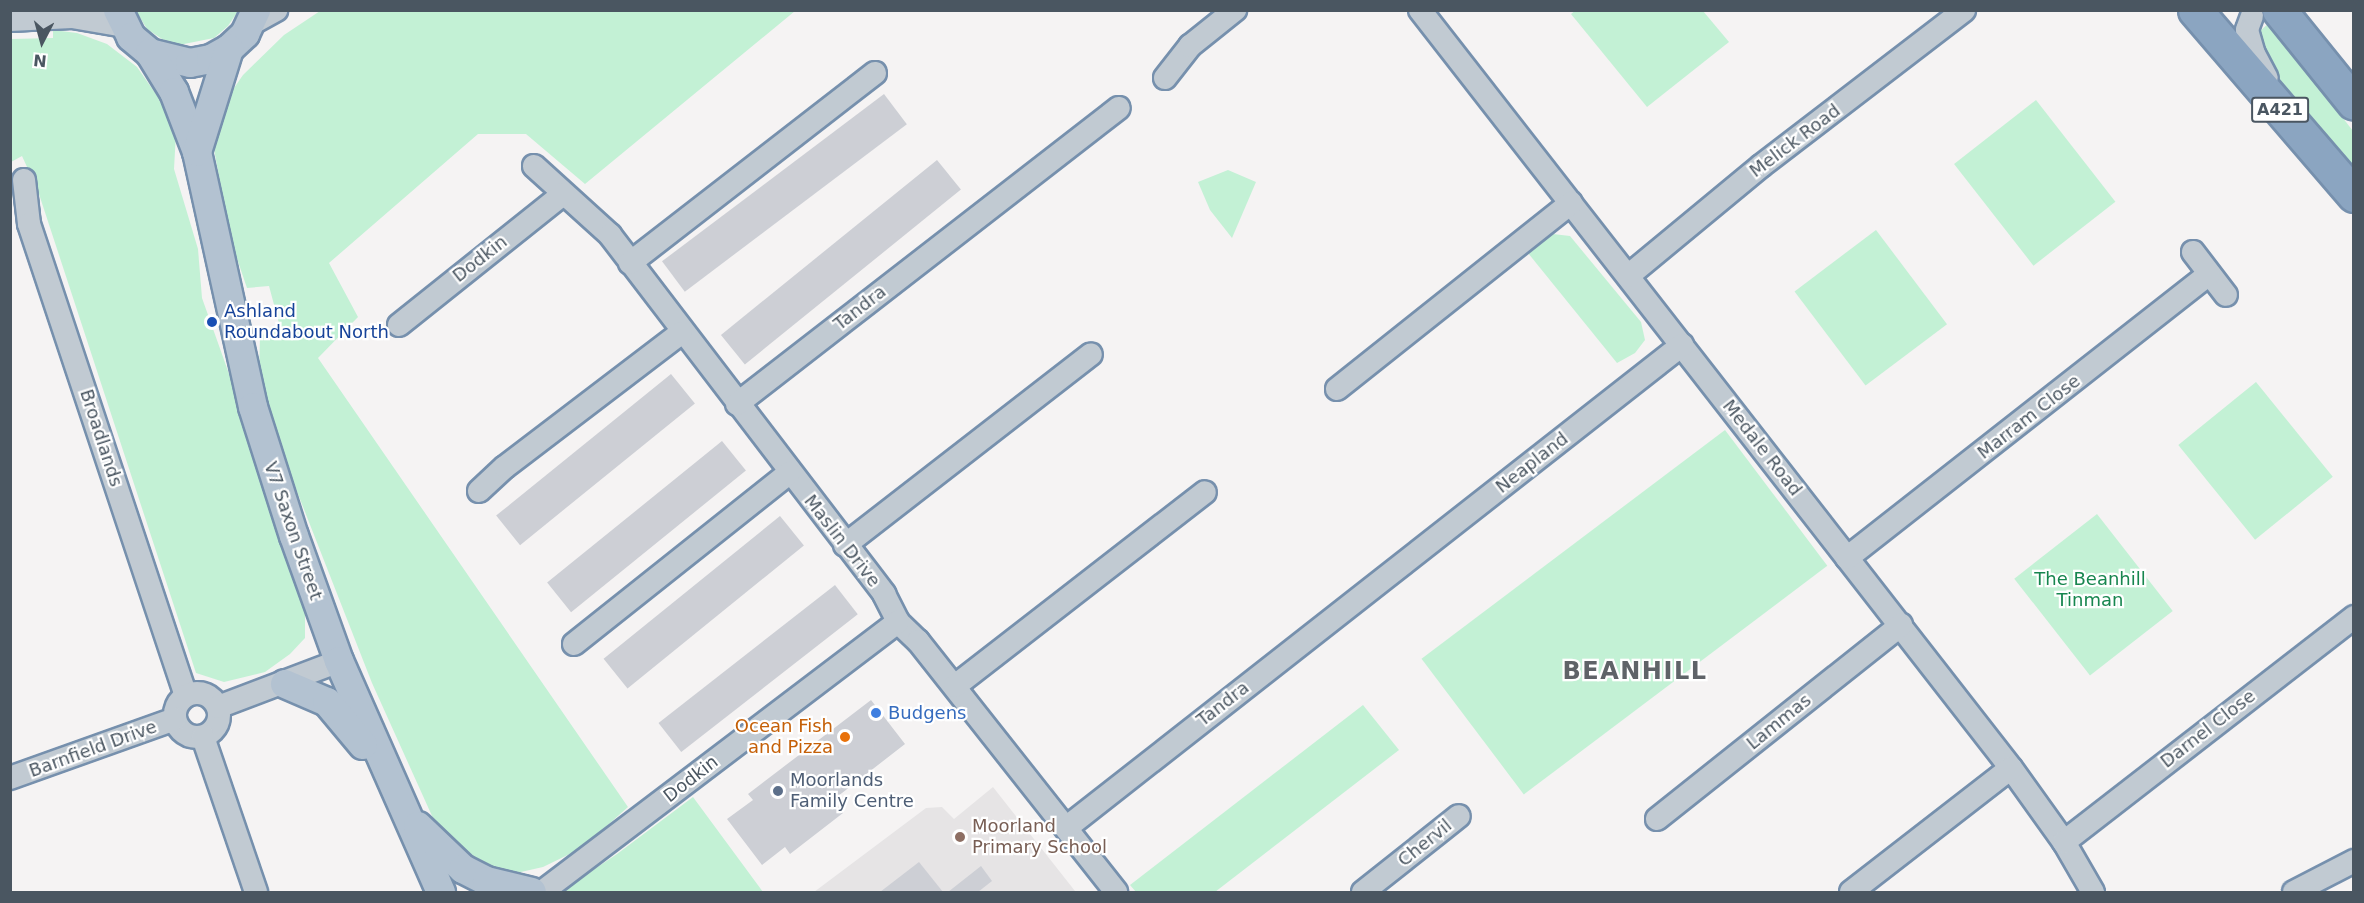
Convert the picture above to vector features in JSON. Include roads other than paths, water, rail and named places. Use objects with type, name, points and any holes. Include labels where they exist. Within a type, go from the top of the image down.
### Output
[{"type":"highway","points":[[2264,12],[2354,103]]},
{"type":"highway","name":"A421","points":[[2198,14],[2354,195]]},
{"type":"main road","points":[[197,152],[229,49],[253,17]]},
{"type":"main road","name":"V7 Saxon Street","points":[[121,18],[150,53],[174,92],[197,152],[254,407],[281,497],[339,661],[389,781],[441,892]]},
{"type":"main road","points":[[150,53],[190,63],[211,59],[229,49]]},
{"type":"main road","points":[[285,684],[327,702],[336,709],[389,781]]},
{"type":"main road","points":[[402,809],[462,869],[487,880],[532,892]]},
{"type":"street","points":[[253,17],[276,10]]},
{"type":"street","points":[[1165,78],[1190,46],[1235,10]]},
{"type":"street","name":"Medale Road","points":[[1420,10],[2011,768],[2064,842],[2093,892]]},
{"type":"street","name":"Melick Road","points":[[1628,276],[1761,165],[1964,10]]},
{"type":"street","points":[[2198,14],[2264,12]]},
{"type":"street","points":[[2264,12],[2247,30],[2254,54],[2299,132]]},
{"type":"street","points":[[10,20],[121,18]]},
{"type":"street","points":[[630,263],[875,73]]},
{"type":"street","name":"Tandra","points":[[737,404],[1119,108]]},
{"type":"street","name":"Maslin Drive","points":[[534,166],[610,235],[681,333],[884,594],[898,622],[955,686],[1116,892]]},
{"type":"street","name":"Broadlands","points":[[24,180],[29,224],[186,696]]},
{"type":"street","name":"Dodkin","points":[[399,326],[563,194]]},
{"type":"street","points":[[1337,389],[1571,202]]},
{"type":"street","points":[[2193,252],[2226,295]]},
{"type":"street","name":"Marram Close","points":[[1847,558],[2209,274]]},
{"type":"street","points":[[479,491],[505,467],[681,333]]},
{"type":"street","name":"Neapland","points":[[1380,580],[1682,345]]},
{"type":"street","points":[[845,545],[1091,354]]},
{"type":"street","points":[[574,644],[789,474]]},
{"type":"street","points":[[955,686],[1205,492]]},
{"type":"street","name":"Tandra","points":[[1066,828],[1380,580]]},
{"type":"street","name":"Darnel Close","points":[[2064,842],[2354,616]]},
{"type":"street","name":"Dodkin","points":[[542,892],[898,622]]},
{"type":"street","name":"Lammas","points":[[1657,819],[1900,625]]},
{"type":"street","points":[[218,707],[285,684],[339,661]]},
{"type":"street","points":[[203,737],[188,735],[175,719],[176,708],[186,696],[201,693],[218,707]]},
{"type":"street","points":[[203,737],[218,722],[218,707]]},
{"type":"street","name":"Barnfield Drive","points":[[10,778],[175,719]]},
{"type":"street","points":[[203,737],[256,892]]},
{"type":"street","points":[[1851,892],[2011,768]]},
{"type":"street","name":"Chervil","points":[[1363,892],[1458,816]]},
{"type":"street","points":[[2294,892],[2354,861]]},
{"type":"place","name":"Ashland Roundabout North","points":[[212,322]]},
{"type":"place","name":"Budgens","points":[[876,713]]},
{"type":"place","name":"Ocean Fish and Pizza","points":[[845,737]]},
{"type":"place","name":"Moorlands Family Centre","points":[[778,791]]},
{"type":"place","name":"Moorland Primary School","points":[[960,837]]},
{"type":"district","name":"BEANHILL","points":[[1635,672]]},
{"type":"park label","name":"The Beanhill Tinman","points":[[2090,590]]}]
